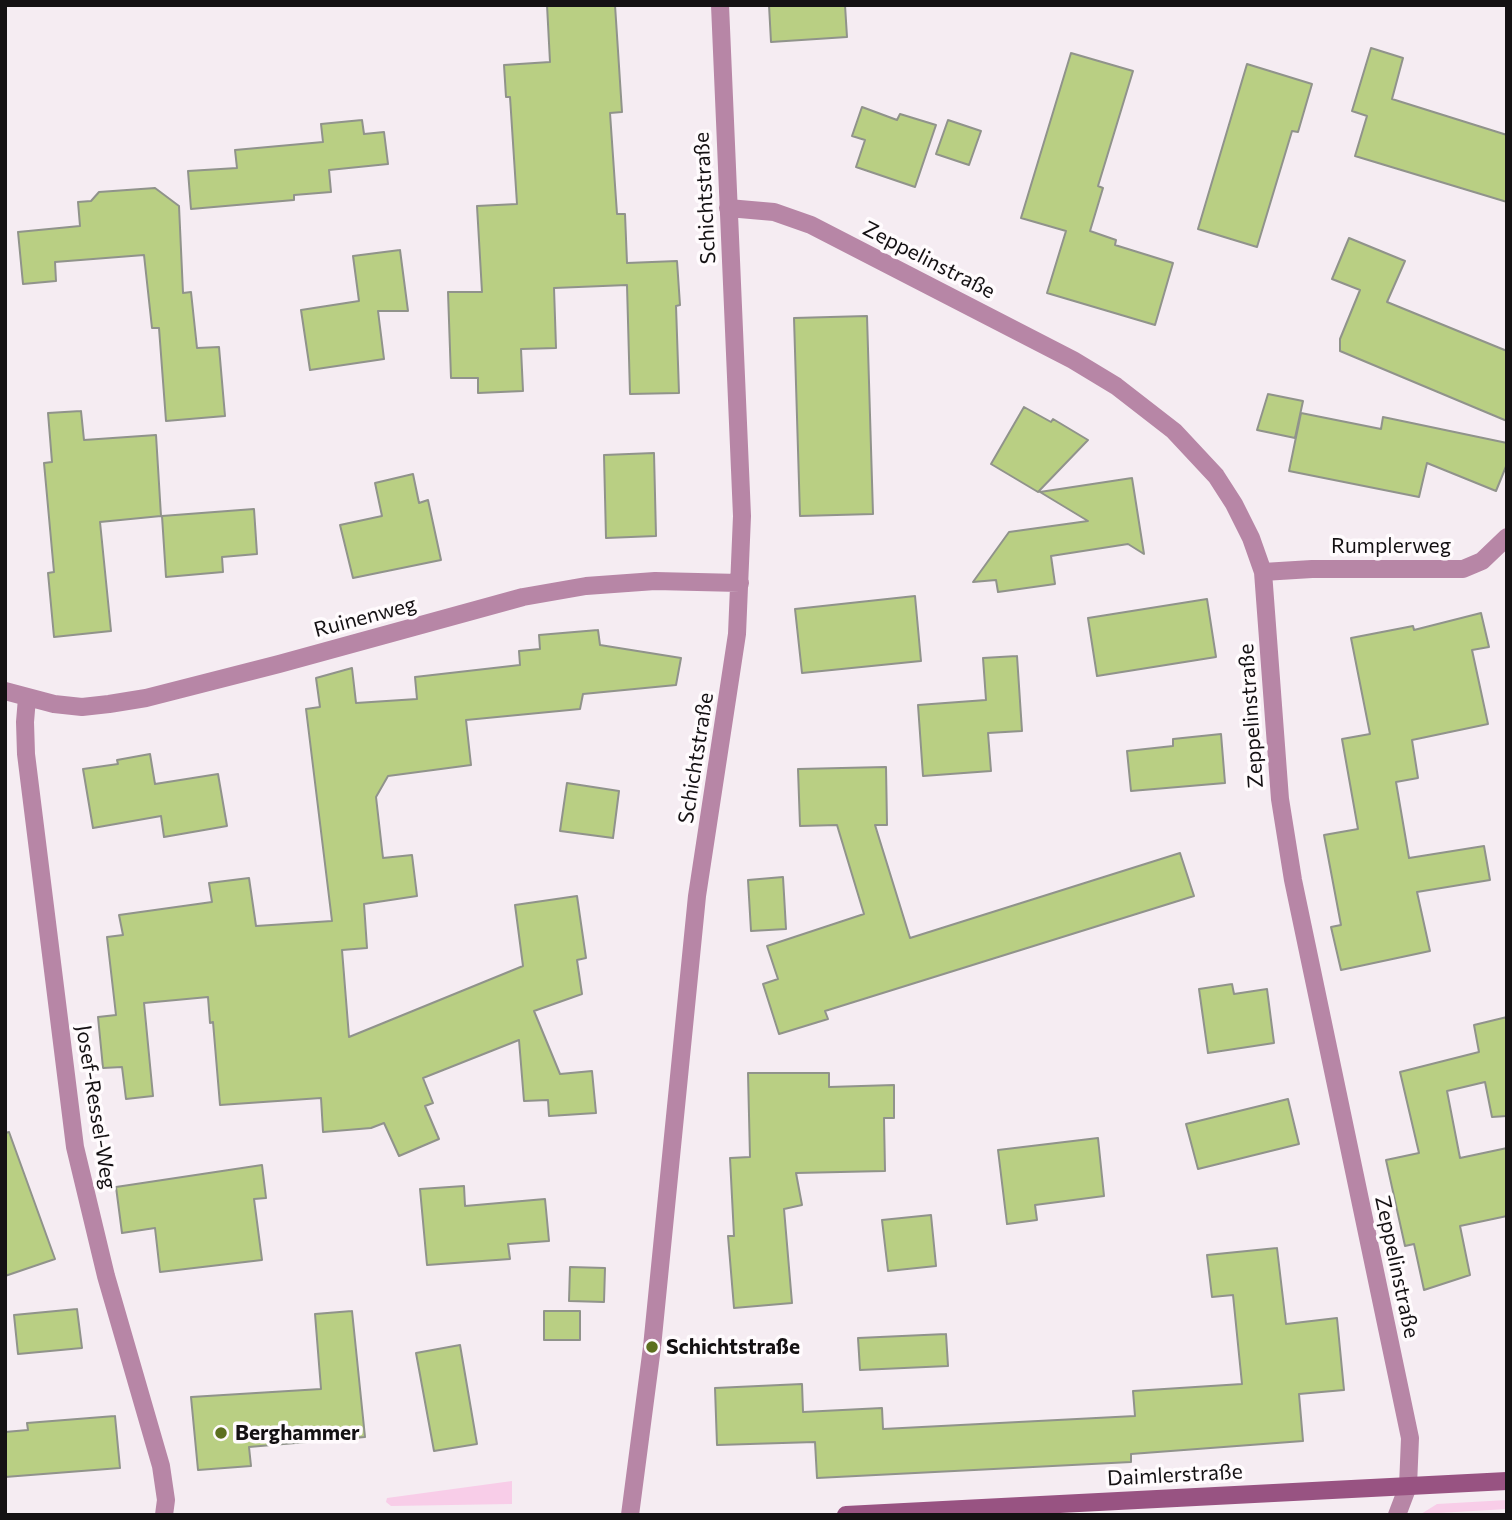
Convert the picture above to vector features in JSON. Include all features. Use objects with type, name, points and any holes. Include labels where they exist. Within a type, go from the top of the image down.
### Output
[{"type":"street","name":"Schichtstraße","points":[[630,1515],[652,1348],[697,896],[737,634],[741,516],[720,5]]},
{"type":"street","name":"Zeppelinstraße","points":[[728,208],[774,212],[811,225],[1073,360],[1116,386],[1174,431],[1216,476],[1251,538],[1263,572],[1280,799],[1286,842],[1317,1002],[1410,1438],[1408,1486],[1397,1515]]},
{"type":"street","name":"Rumplerweg","points":[[1263,572],[1312,569],[1463,569],[1482,561],[1507,537]]},
{"type":"street","name":"Ruinenweg","points":[[5,691],[54,704],[82,707],[146,698],[523,597],[586,586],[655,581],[740,583]]},
{"type":"street","name":"Josef-Ressel-Weg","points":[[27,698],[26,754],[75,1147],[106,1276],[161,1466],[166,1500],[164,1515]]},
{"type":"street","name":"Daimlerstraße","points":[[846,1515],[1507,1481]]},
{"type":"shaded area","points":[[512,1481],[512,1504],[391,1506],[386,1502],[387,1498]]},
{"type":"shaded area","points":[[1507,1500],[1507,1509],[1421,1514],[1437,1504]]},
{"type":"building","points":[[547,5],[615,5],[622,112],[610,113],[617,214],[625,214],[627,263],[677,261],[680,305],[676,306],[679,393],[630,394],[627,285],[554,288],[556,348],[521,349],[523,391],[478,393],[478,378],[451,378],[448,292],[482,292],[477,206],[517,204],[510,97],[506,97],[504,65],[550,62]]},
{"type":"building","points":[[769,5],[845,5],[847,37],[771,42]]},
{"type":"building","points":[[1371,48],[1403,58],[1392,99],[1507,135],[1507,202],[1355,156],[1367,116],[1352,111]]},
{"type":"building","points":[[1071,53],[1133,71],[1098,186],[1103,188],[1090,231],[1116,240],[1115,245],[1173,263],[1155,325],[1047,293],[1066,231],[1021,218]]},
{"type":"building","points":[[1247,64],[1312,84],[1298,132],[1292,131],[1257,247],[1198,229]]},
{"type":"building","points":[[862,107],[897,120],[900,114],[936,125],[915,187],[856,167],[865,140],[852,136]]},
{"type":"building","points":[[362,120],[364,134],[384,132],[388,164],[329,170],[331,192],[294,195],[294,200],[191,209],[188,171],[237,168],[235,150],[323,142],[321,124]]},
{"type":"building","points":[[948,120],[981,131],[969,165],[936,154]]},
{"type":"building","points":[[155,188],[179,206],[183,293],[191,292],[197,348],[219,347],[225,416],[166,421],[159,328],[152,328],[144,255],[55,262],[56,281],[23,284],[18,232],[80,226],[78,202],[91,201],[99,192]]},
{"type":"building","points":[[1349,238],[1405,261],[1387,302],[1507,351],[1507,421],[1340,351],[1340,339],[1360,290],[1332,279]]},
{"type":"building","points":[[400,250],[408,311],[378,311],[384,359],[310,370],[301,310],[359,301],[353,256]]},
{"type":"building","points":[[867,316],[873,514],[800,516],[794,318]]},
{"type":"building","points":[[1268,394],[1303,401],[1295,438],[1257,430]]},
{"type":"building","points":[[1024,407],[1051,422],[1053,419],[1088,440],[1038,492],[991,464]]},
{"type":"building","points":[[81,411],[84,440],[156,435],[161,516],[100,522],[111,631],[54,637],[48,573],[54,572],[44,463],[52,462],[48,413]]},
{"type":"building","points":[[1301,413],[1381,429],[1383,417],[1507,443],[1507,464],[1496,491],[1427,463],[1419,497],[1289,471]]},
{"type":"building","points":[[654,453],[656,536],[606,538],[604,455]]},
{"type":"building","points":[[413,474],[419,503],[428,500],[441,560],[353,578],[340,525],[382,516],[375,483]]},
{"type":"building","points":[[1132,478],[1144,554],[1128,544],[1051,556],[1055,584],[998,592],[996,580],[973,582],[1009,532],[1088,521],[1040,492]]},
{"type":"building","points":[[254,509],[257,554],[222,557],[223,572],[166,577],[162,516]]},
{"type":"building","points":[[915,596],[921,661],[802,673],[795,609]]},
{"type":"building","points":[[1207,599],[1216,657],[1097,676],[1088,618]]},
{"type":"building","points":[[1481,613],[1489,647],[1472,650],[1488,724],[1412,740],[1418,778],[1396,782],[1409,858],[1484,846],[1490,880],[1417,892],[1430,951],[1341,970],[1331,927],[1341,925],[1324,835],[1358,829],[1342,739],[1370,734],[1351,638],[1413,626],[1414,630]]},
{"type":"building","points":[[598,630],[600,645],[681,658],[676,685],[583,694],[580,709],[466,720],[471,765],[388,776],[376,797],[383,858],[412,855],[417,896],[364,904],[367,948],[342,950],[349,1037],[523,966],[515,905],[577,896],[586,958],[577,960],[582,994],[534,1011],[560,1074],[592,1071],[596,1113],[549,1116],[548,1100],[524,1101],[519,1040],[423,1078],[433,1103],[425,1106],[439,1139],[399,1156],[384,1123],[371,1128],[323,1132],[321,1098],[220,1105],[213,1022],[210,1023],[208,997],[144,1003],[153,1096],[126,1099],[122,1067],[103,1068],[98,1017],[116,1015],[107,937],[123,935],[119,915],[212,902],[209,883],[249,878],[256,926],[332,921],[306,709],[320,707],[316,678],[352,668],[356,703],[417,699],[415,677],[520,665],[519,651],[540,649],[539,635]]},
{"type":"building","points":[[1017,656],[1022,731],[988,733],[991,771],[923,776],[918,705],[986,700],[983,658]]},
{"type":"building","points":[[1221,734],[1225,783],[1131,791],[1127,751],[1173,746],[1173,739]]},
{"type":"building","points":[[150,754],[155,784],[218,774],[227,826],[164,837],[161,816],[93,828],[83,769],[118,764],[117,760]]},
{"type":"building","points":[[886,767],[887,825],[875,825],[910,938],[1180,853],[1194,896],[825,1011],[828,1019],[779,1034],[763,984],[778,979],[767,946],[864,914],[837,825],[800,826],[798,769]]},
{"type":"building","points":[[567,783],[619,791],[613,838],[560,831]]},
{"type":"building","points":[[783,877],[786,929],[751,931],[748,880]]},
{"type":"building","points":[[1232,984],[1234,994],[1267,989],[1274,1043],[1208,1053],[1199,989]]},
{"type":"building","points":[[1507,1017],[1507,1116],[1492,1117],[1485,1082],[1447,1091],[1460,1158],[1507,1148],[1507,1216],[1460,1226],[1470,1275],[1424,1290],[1414,1244],[1405,1246],[1386,1160],[1419,1153],[1400,1072],[1479,1052],[1474,1025]]},
{"type":"building","points":[[748,1073],[829,1073],[829,1087],[894,1085],[894,1118],[884,1118],[885,1171],[796,1173],[802,1205],[784,1209],[792,1303],[734,1308],[728,1236],[734,1236],[730,1158],[750,1157]]},
{"type":"building","points":[[1288,1099],[1299,1144],[1198,1169],[1186,1124]]},
{"type":"building","points":[[9,1132],[55,1259],[5,1276],[5,1133]]},
{"type":"building","points":[[1098,1138],[1104,1196],[1035,1205],[1037,1220],[1007,1224],[998,1150]]},
{"type":"building","points":[[262,1165],[266,1198],[254,1199],[262,1260],[160,1272],[155,1228],[122,1233],[116,1187]]},
{"type":"building","points":[[464,1186],[465,1206],[545,1199],[549,1241],[508,1244],[510,1259],[427,1265],[420,1189]]},
{"type":"building","points":[[931,1215],[936,1266],[888,1271],[882,1220]]},
{"type":"building","points":[[1277,1248],[1286,1324],[1337,1318],[1344,1390],[1299,1394],[1303,1441],[1131,1454],[1131,1462],[817,1478],[815,1442],[717,1445],[715,1388],[802,1384],[803,1412],[882,1408],[883,1429],[1135,1416],[1133,1391],[1242,1384],[1233,1295],[1212,1297],[1207,1255]]},
{"type":"building","points":[[570,1267],[605,1268],[604,1302],[569,1301]]},
{"type":"building","points":[[77,1309],[82,1348],[18,1354],[14,1315]]},
{"type":"building","points":[[352,1311],[365,1437],[249,1447],[251,1466],[198,1470],[191,1397],[321,1389],[315,1314]]},
{"type":"building","points":[[544,1311],[580,1311],[580,1340],[544,1340]]},
{"type":"building","points":[[946,1334],[948,1366],[860,1370],[858,1338]]},
{"type":"building","points":[[460,1345],[477,1444],[434,1451],[416,1353]]},
{"type":"building","points":[[115,1416],[120,1468],[5,1477],[5,1432],[28,1430],[27,1423]]},
{"type":"place","name":"Schichtstraße","points":[[652,1347]]},
{"type":"place","name":"Berghammer","points":[[221,1433]]}]
